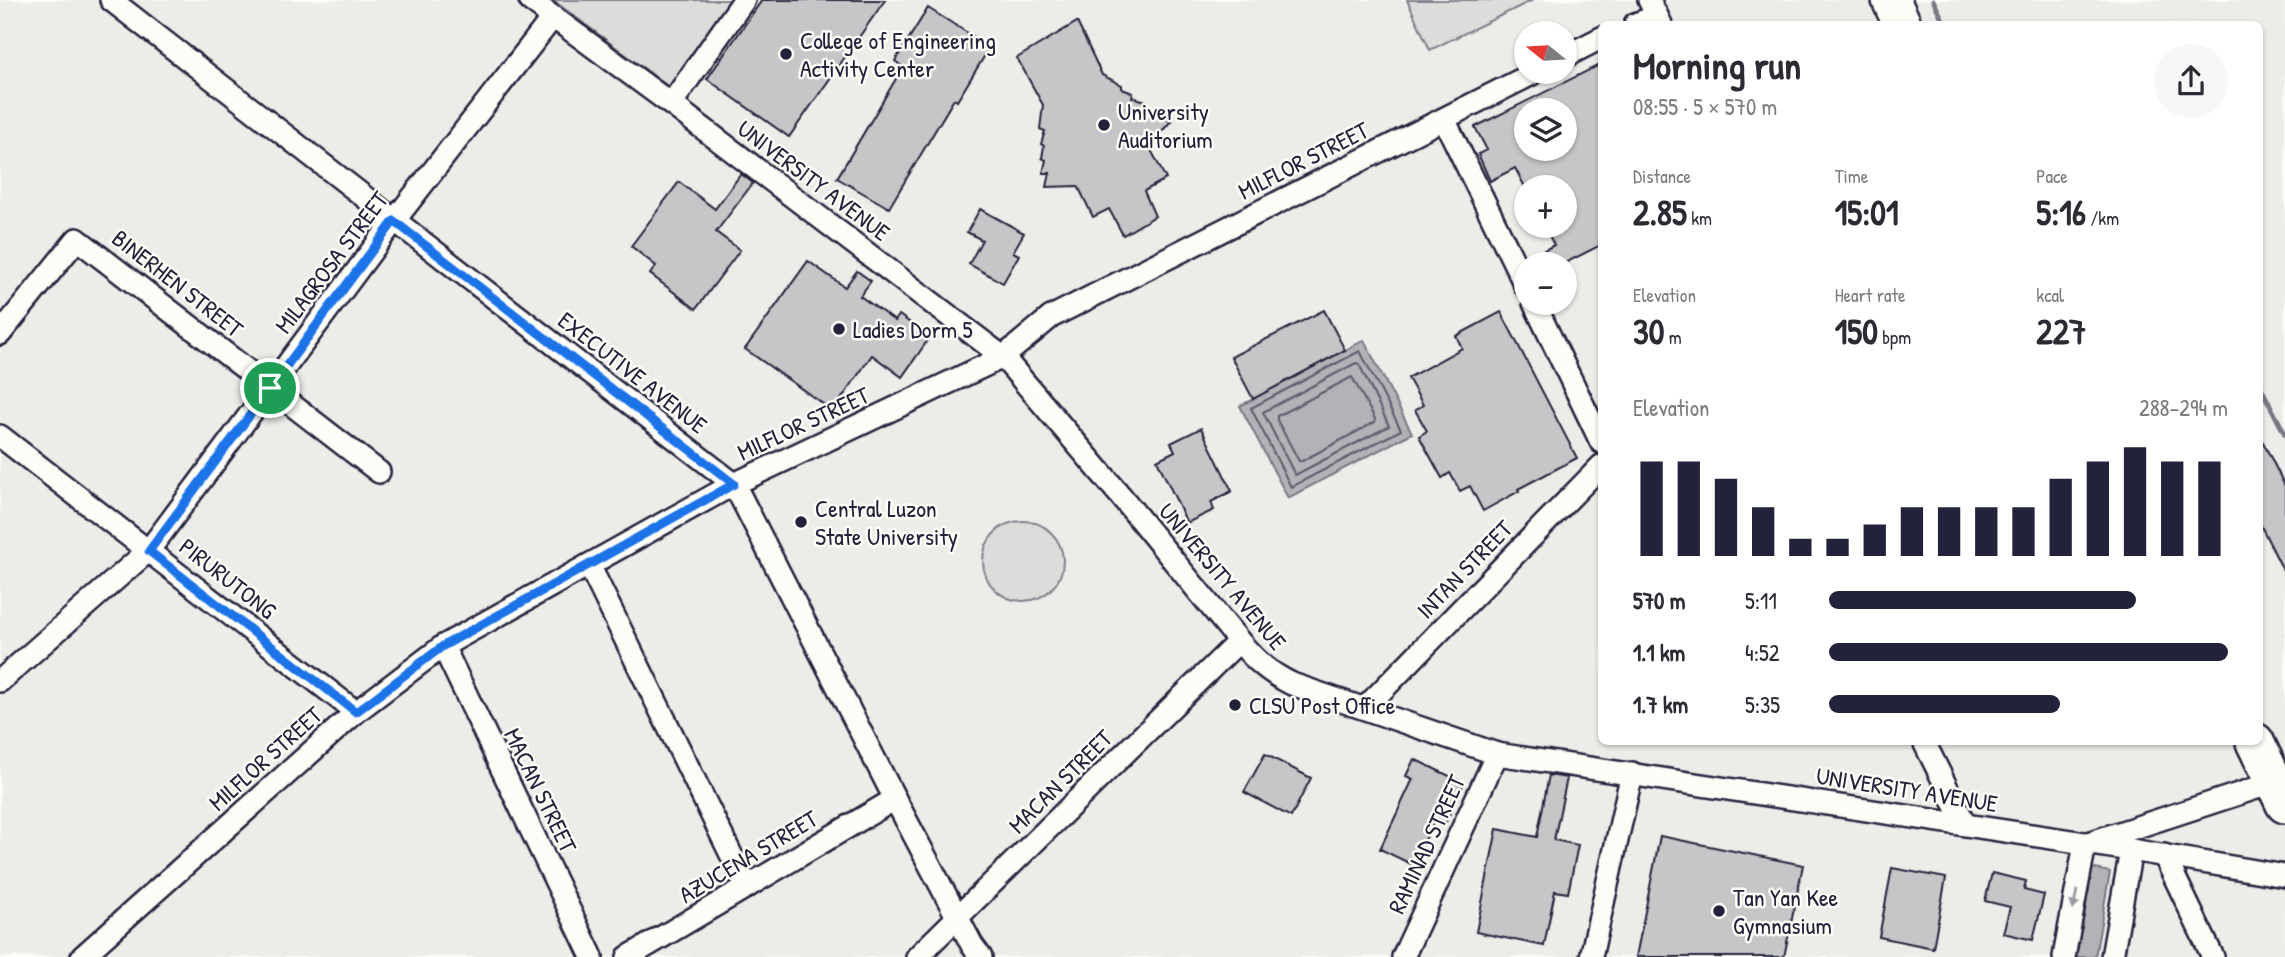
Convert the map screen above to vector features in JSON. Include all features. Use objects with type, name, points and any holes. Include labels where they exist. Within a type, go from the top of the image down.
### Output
[{"type":"highway","points":[[1891,0],[1901,21]]},
{"type":"highway","points":[[2256,745],[2280,793]]},
{"type":"street","name":"EXECUTIVE AVENUE","points":[[111,0],[734,484],[895,799],[981,957]]},
{"type":"street","name":"UNIVERSITY AVENUE","points":[[530,0],[1003,357],[1257,662],[1292,684],[1497,754],[1965,824],[2285,876]]},
{"type":"street","points":[[671,104],[744,0]]},
{"type":"street","points":[[1640,21],[1656,13]]},
{"type":"street","name":"MILAGROSA STREET","points":[[0,681],[149,551],[394,221],[553,17]]},
{"type":"street","points":[[1577,50],[1598,40]]},
{"type":"street","name":"MILFLOR STREET","points":[[82,957],[356,712],[443,646],[734,484],[1003,357],[1051,317],[1514,83]]},
{"type":"street","points":[[1444,119],[1514,262]]},
{"type":"street","name":"BINERHEN STREET","points":[[0,334],[77,239],[379,472]]},
{"type":"street","points":[[1540,315],[1598,436]]},
{"type":"street","name":"PIRURUTONG","points":[[0,436],[356,712]]},
{"type":"street","name":"INTAN STREET","points":[[1365,708],[1598,470]]},
{"type":"street","points":[[589,565],[747,887]]},
{"type":"street","name":"MACAN STREET","points":[[917,957],[1239,641]]},
{"type":"street","name":"MACAN STREET","points":[[443,646],[592,957]]},
{"type":"street","points":[[1926,745],[1965,824]]},
{"type":"street","name":"RAMINAD STREET","points":[[1403,957],[1497,754]]},
{"type":"street","points":[[1591,957],[1632,773]]},
{"type":"street","points":[[2064,957],[2085,844],[2280,793]]},
{"type":"street","name":"AZUCENA STREET","points":[[628,957],[895,799]]},
{"type":"street","points":[[2112,957],[2131,850]]},
{"type":"street","points":[[2164,855],[2213,957]]},
{"type":"shaded area","name":"Central Luzon State University","points":[[0,0],[2285,0],[2285,957],[0,957]]},
{"type":"shaded area","points":[[553,0],[732,0],[669,87]]},
{"type":"shaded area","points":[[1407,0],[1533,0],[1430,50]]},
{"type":"shaded area","points":[[1023,521],[1038,524],[1051,533],[1060,546],[1063,561],[1060,576],[1051,589],[1038,598],[1023,601],[1008,598],[995,589],[986,576],[983,561],[986,546],[995,533],[1008,524]]},
{"type":"water","points":[[1364,340],[1412,433],[1288,498],[1240,406]]},
{"type":"water","points":[[2091,868],[2110,872],[2095,957],[2075,957]]},
{"type":"building","name":"College of Engineering Activity Center","points":[[762,0],[885,0],[789,137],[707,79]]},
{"type":"building","points":[[928,8],[990,47],[957,101],[954,99],[889,208],[837,178],[903,67],[895,61]]},
{"type":"building","name":"University Auditorium","points":[[1077,22],[1102,75],[1133,93],[1132,97],[1146,101],[1144,106],[1158,110],[1155,114],[1171,121],[1149,146],[1166,179],[1144,191],[1155,216],[1123,235],[1109,209],[1093,217],[1078,186],[1047,187],[1050,173],[1043,173],[1046,160],[1042,158],[1044,146],[1041,144],[1045,131],[1040,129],[1043,105],[1017,58]]},
{"type":"building","points":[[1598,66],[1598,246],[1577,257],[1577,252],[1541,252],[1554,245],[1550,238],[1577,238],[1577,175],[1519,175],[1515,168],[1490,181],[1478,154],[1487,150],[1475,127],[1514,108],[1514,161],[1577,161],[1577,98],[1533,98],[1561,84],[1577,84],[1577,76]]},
{"type":"building","points":[[741,174],[753,183],[716,232],[740,250],[696,309],[650,274],[656,266],[631,246],[679,182],[715,209]]},
{"type":"building","points":[[980,209],[1024,233],[1013,252],[1019,255],[1003,283],[969,264],[982,240],[967,232]]},
{"type":"building","name":"Ladies Dorm 5","points":[[808,261],[845,287],[857,271],[871,281],[860,296],[895,321],[899,315],[930,337],[902,377],[872,355],[833,411],[745,349]]},
{"type":"building","points":[[1324,310],[1345,350],[1253,399],[1231,357]]},
{"type":"building","points":[[1501,312],[1577,458],[1483,511],[1470,486],[1460,491],[1450,473],[1442,478],[1419,436],[1427,431],[1415,410],[1423,405],[1408,378],[1462,348],[1456,336]]},
{"type":"building","points":[[1201,428],[1232,491],[1211,502],[1214,510],[1187,523],[1157,460],[1175,451],[1171,443]]},
{"type":"building","points":[[2263,442],[2285,486],[2285,574],[2263,530]]},
{"type":"building","points":[[1265,754],[1311,778],[1291,817],[1244,792]]},
{"type":"building","points":[[1414,759],[1464,783],[1444,826],[1434,821],[1413,865],[1380,849],[1413,779],[1406,776]]},
{"type":"building","points":[[1549,775],[1567,778],[1554,840],[1578,845],[1568,893],[1555,891],[1544,946],[1476,932],[1497,829],[1537,837]]},
{"type":"building","name":"Tan Yan Kee Gymnasium","points":[[1660,836],[1803,865],[1784,957],[1636,957]]},
{"type":"building","points":[[1892,868],[1946,878],[1933,948],[1879,937]]},
{"type":"building","points":[[1992,873],[2026,881],[2024,890],[2044,895],[2033,940],[2003,933],[2010,907],[1985,901]]},
{"type":"waterway","points":[[1933,0],[1944,21]]},
{"type":"waterway","points":[[2263,392],[2285,434]]},
{"type":"place","name":"College of Engineering Activity Center","points":[[786,54]]},
{"type":"place","name":"University Auditorium","points":[[1104,125]]},
{"type":"place","name":"Ladies Dorm 5","points":[[839,329]]},
{"type":"place","name":"Central Luzon State University","points":[[801,522]]},
{"type":"place","name":"CLSU Post Office","points":[[1235,705]]},
{"type":"place","name":"Tan Yan Kee Gymnasium","points":[[1719,911]]},
{"type":"route","points":[[394,221],[734,484],[443,646],[356,712],[149,551],[270,388],[394,221]]}]
